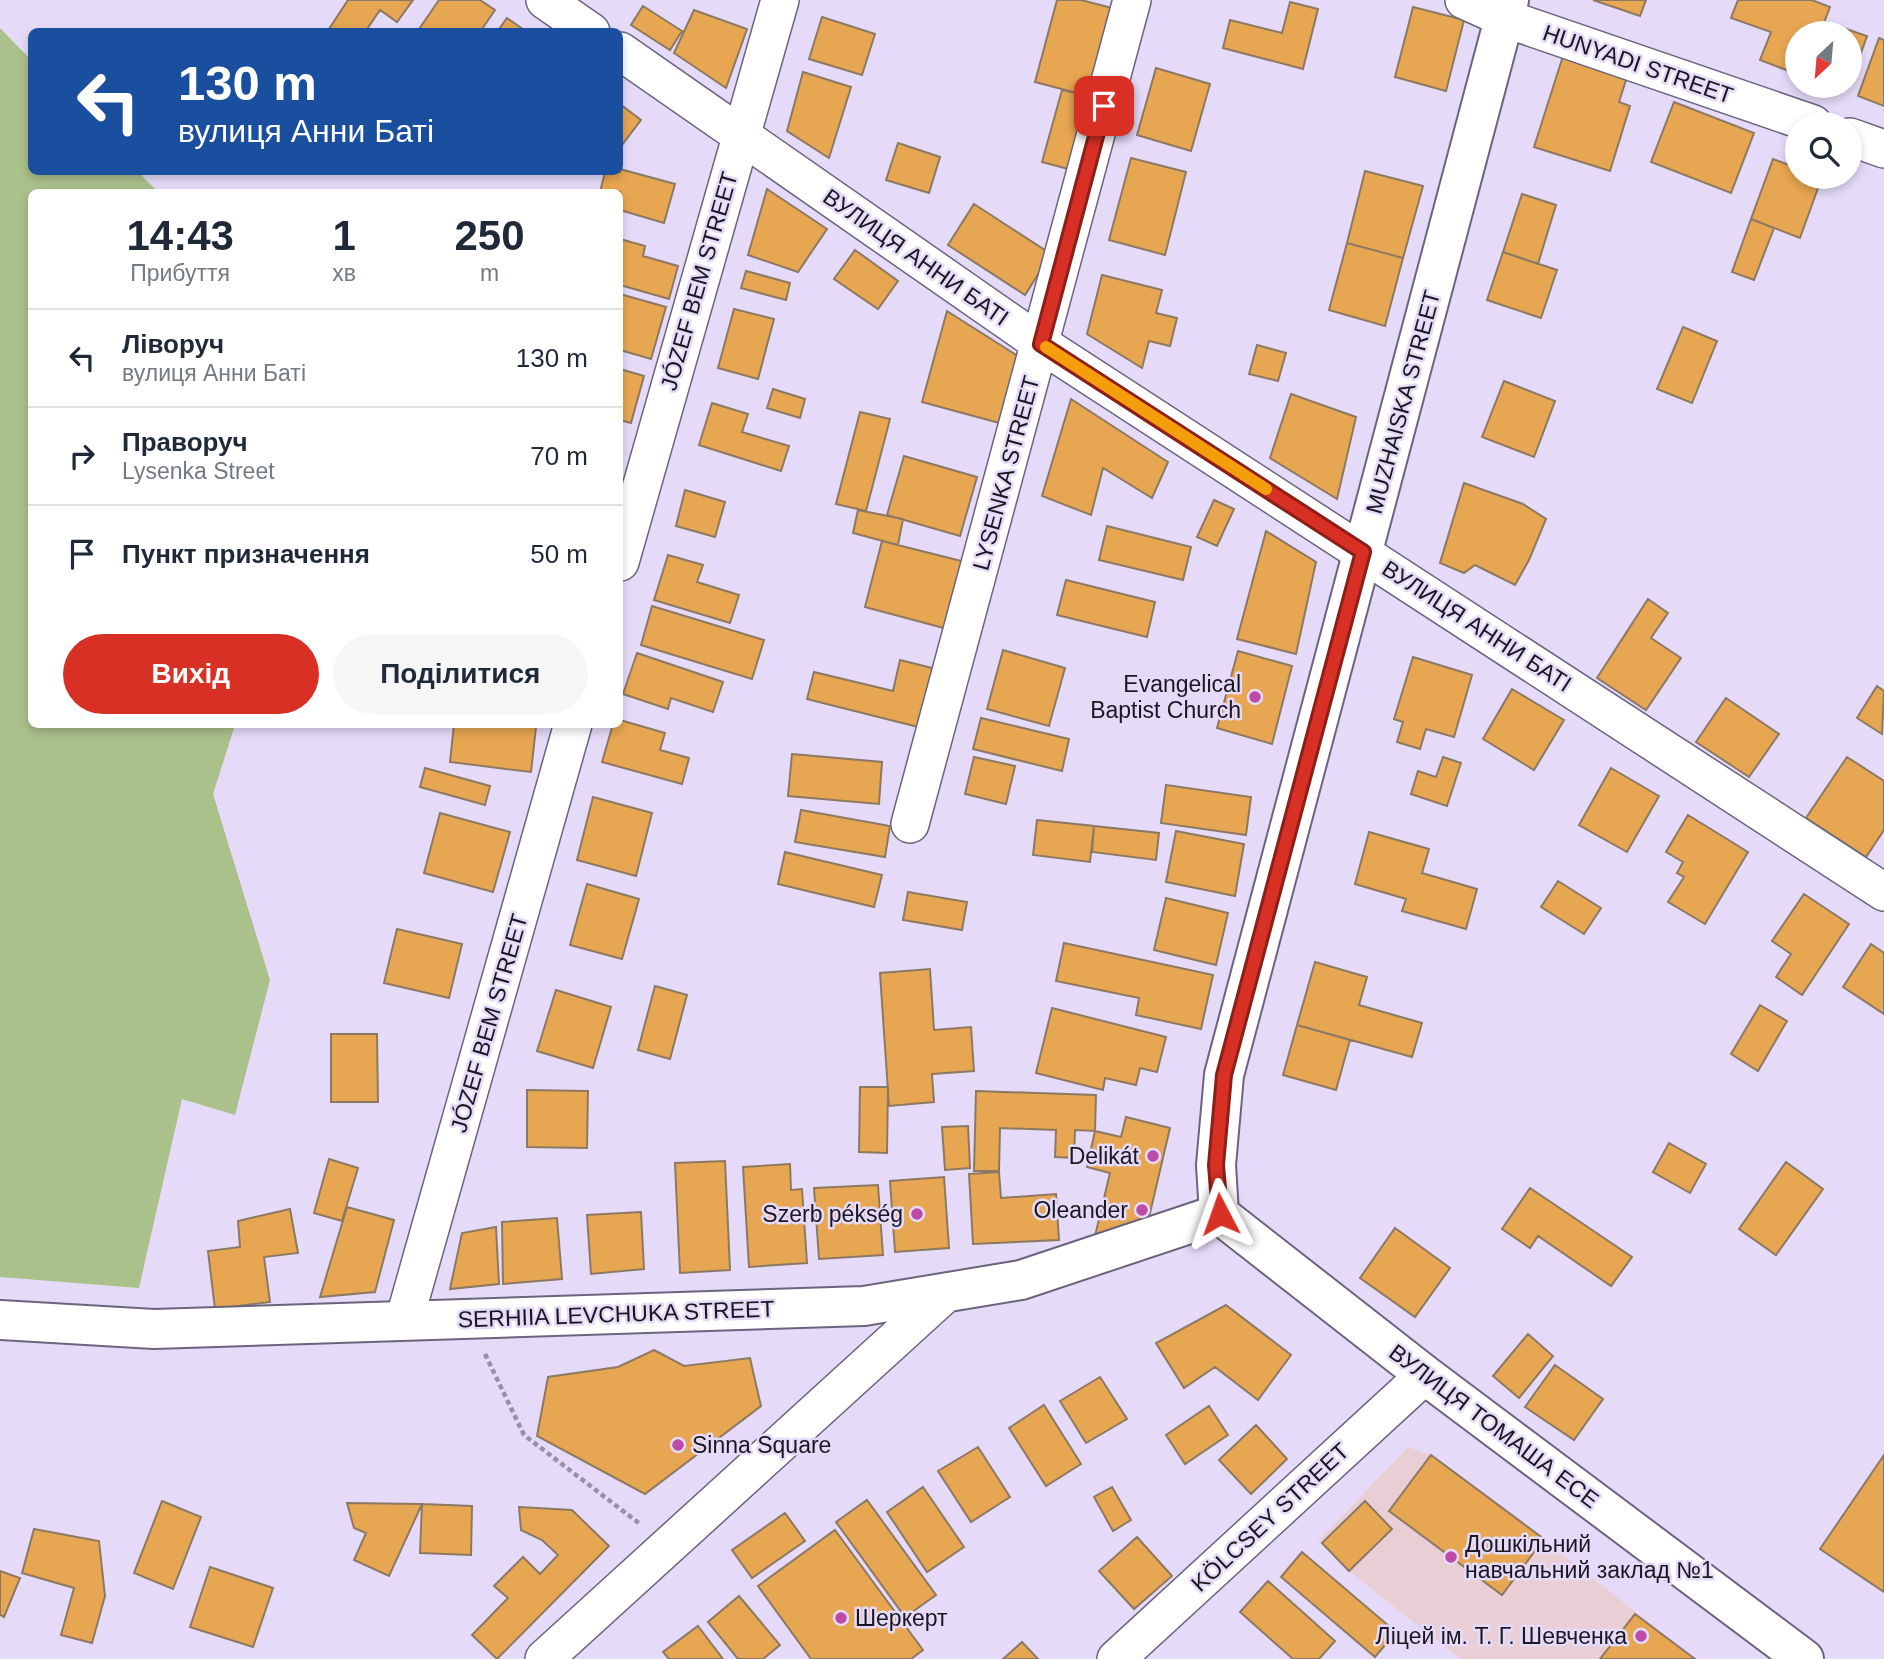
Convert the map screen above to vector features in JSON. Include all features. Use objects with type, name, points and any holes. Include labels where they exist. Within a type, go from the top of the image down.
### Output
[{"type":"main road","name":"MUZHAISKA STREET","points":[[1220,1214],[1216,1165],[1224,1075],[1507,9]]},
{"type":"main road","name":"SERHIIA LEVCHUKA STREET","points":[[0,1320],[154,1329],[864,1306],[1021,1280],[1220,1214]]},
{"type":"main road","name":"ВУЛИЦЯ ТОМАША ЕСЕ","points":[[1220,1214],[1425,1375],[1804,1659]]},
{"type":"street","points":[[545,0],[585,28]]},
{"type":"street","name":"JÓZEF BEM STREET","points":[[623,551],[780,0]]},
{"type":"street","name":"LYSENKA STREET","points":[[910,824],[1132,0]]},
{"type":"street","name":"HUNYADI STREET","points":[[1464,0],[1507,9],[1785,113]]},
{"type":"street","name":"ВУЛИЦЯ АННИ БАТІ","points":[[623,53],[1041,344],[1884,892]]},
{"type":"street","points":[[1862,141],[1884,149]]},
{"type":"street","name":"JÓZEF BEM STREET","points":[[404,1321],[572,728]]},
{"type":"street","points":[[544,1659],[946,1293]]},
{"type":"street","name":"KÖLCSEY STREET","points":[[1116,1659],[1425,1375]]},
{"type":"path","points":[[468,1319],[524,1435],[669,1545]]},
{"type":"shaded area","name":"Дошкільний навчальний заклад №1","points":[[1408,1447],[1431,1455],[1544,1539],[1695,1659],[1460,1659],[1349,1571],[1318,1541]]},
{"type":"green space","points":[[0,28],[28,57],[28,175],[141,175],[155,189],[28,189],[28,728],[234,728],[213,794],[270,980],[235,1115],[182,1099],[139,1288],[0,1277]]},
{"type":"building","points":[[348,0],[413,0],[397,22],[380,10],[368,28],[330,28]]},
{"type":"building","points":[[439,0],[480,0],[495,10],[483,28],[420,28]]},
{"type":"building","points":[[1057,0],[1081,0],[1116,9],[1092,97],[1035,82]]},
{"type":"building","points":[[1593,0],[1646,0],[1640,16]]},
{"type":"building","points":[[1738,0],[1812,0],[1830,7],[1825,21],[1785,21],[1785,69],[1760,60],[1771,32],[1731,18]]},
{"type":"building","points":[[1290,2],[1318,9],[1303,69],[1223,48],[1230,20],[1282,33]]},
{"type":"building","points":[[643,6],[682,31],[670,50],[631,25]]},
{"type":"building","points":[[1413,7],[1464,20],[1446,91],[1395,77]]},
{"type":"building","points":[[694,10],[747,29],[726,88],[674,53]]},
{"type":"building","points":[[822,17],[875,34],[862,75],[809,59]]},
{"type":"building","points":[[507,18],[521,28],[500,28]]},
{"type":"building","points":[[1862,34],[1867,36],[1862,50]]},
{"type":"building","points":[[1879,38],[1884,40],[1884,106],[1862,98],[1862,85]]},
{"type":"building","points":[[1563,56],[1627,77],[1619,102],[1630,106],[1610,171],[1534,147]]},
{"type":"building","points":[[1156,68],[1210,84],[1191,151],[1137,135]]},
{"type":"building","points":[[803,72],[851,87],[829,158],[787,131]]},
{"type":"building","points":[[1062,90],[1092,97],[1072,170],[1042,162]]},
{"type":"building","points":[[1674,102],[1754,133],[1731,193],[1651,162]]},
{"type":"building","points":[[623,106],[641,120],[623,144]]},
{"type":"building","points":[[898,143],[940,157],[929,193],[886,180]]},
{"type":"building","points":[[1131,158],[1186,172],[1165,255],[1109,240]]},
{"type":"building","points":[[1773,159],[1785,164],[1785,189],[1818,189],[1800,238],[1751,219]]},
{"type":"building","points":[[623,170],[675,184],[664,223],[623,211],[623,189],[601,189],[604,175],[623,175]]},
{"type":"building","points":[[1365,171],[1423,186],[1403,258],[1347,243]]},
{"type":"building","points":[[767,189],[827,229],[798,272],[748,255]]},
{"type":"building","points":[[1522,194],[1556,205],[1538,264],[1503,252]]},
{"type":"building","points":[[974,204],[1051,254],[1025,295],[948,245]]},
{"type":"building","points":[[1751,219],[1774,228],[1754,280],[1732,272]]},
{"type":"building","points":[[623,240],[645,246],[643,256],[678,266],[669,299],[623,286]]},
{"type":"building","points":[[1347,243],[1403,258],[1385,326],[1329,310]]},
{"type":"building","points":[[855,250],[898,281],[878,309],[834,279]]},
{"type":"building","points":[[1503,252],[1557,270],[1541,318],[1487,300]]},
{"type":"building","points":[[746,271],[790,283],[786,300],[741,288]]},
{"type":"building","points":[[1102,275],[1162,290],[1156,313],[1177,318],[1170,346],[1149,341],[1142,368],[1087,334]]},
{"type":"building","points":[[623,295],[666,307],[651,359],[623,351]]},
{"type":"building","points":[[734,309],[774,319],[758,379],[718,368]]},
{"type":"building","points":[[947,311],[1021,358],[1003,424],[922,402]]},
{"type":"building","points":[[1683,327],[1717,341],[1692,403],[1657,389]]},
{"type":"building","points":[[1257,345],[1286,353],[1278,381],[1249,374]]},
{"type":"building","points":[[623,370],[644,376],[631,423],[623,421]]},
{"type":"building","points":[[1504,381],[1555,401],[1534,457],[1482,437]]},
{"type":"building","points":[[773,389],[805,399],[800,418],[767,408]]},
{"type":"building","points":[[1291,394],[1356,417],[1337,499],[1270,458]]},
{"type":"building","points":[[1071,399],[1168,462],[1152,498],[1103,468],[1091,515],[1042,496]]},
{"type":"building","points":[[712,403],[748,414],[742,432],[789,446],[781,471],[699,445]]},
{"type":"building","points":[[860,412],[890,419],[866,511],[836,504]]},
{"type":"building","points":[[904,456],[977,477],[960,536],[887,515]]},
{"type":"building","points":[[1464,483],[1523,504],[1546,519],[1515,585],[1475,565],[1464,573],[1440,563]]},
{"type":"building","points":[[685,490],[725,502],[715,537],[676,526]]},
{"type":"building","points":[[1214,500],[1234,509],[1217,546],[1197,537]]},
{"type":"building","points":[[858,510],[903,519],[898,545],[853,533]]},
{"type":"building","points":[[1107,526],[1191,547],[1183,580],[1099,560]]},
{"type":"building","points":[[1266,531],[1316,562],[1296,654],[1237,639]]},
{"type":"building","points":[[882,541],[969,563],[951,630],[865,607]]},
{"type":"building","points":[[668,555],[703,565],[697,582],[739,595],[730,623],[654,600]]},
{"type":"building","points":[[1066,580],[1155,602],[1147,637],[1057,615]]},
{"type":"building","points":[[1648,599],[1668,613],[1651,638],[1681,658],[1646,710],[1597,678]]},
{"type":"building","points":[[652,606],[764,640],[752,679],[641,645]]},
{"type":"building","points":[[1003,650],[1065,668],[1049,726],[987,709]]},
{"type":"building","name":"Evangelical Baptist Church","points":[[1238,651],[1292,666],[1272,744],[1217,728]]},
{"type":"building","points":[[637,653],[723,682],[713,712],[671,698],[668,709],[623,694]]},
{"type":"building","points":[[1413,657],[1472,675],[1454,737],[1426,729],[1420,749],[1397,742],[1403,722],[1394,719]]},
{"type":"building","points":[[900,660],[936,669],[922,728],[807,699],[814,672],[893,691]]},
{"type":"building","points":[[1877,686],[1884,691],[1882,734],[1857,718]]},
{"type":"building","points":[[1512,689],[1564,720],[1534,770],[1483,739]]},
{"type":"building","points":[[1726,698],[1779,734],[1749,777],[1696,742]]},
{"type":"building","points":[[981,718],[1069,739],[1062,771],[973,749]]},
{"type":"building","points":[[623,721],[665,733],[660,750],[689,758],[682,784],[602,762],[612,728],[623,728]]},
{"type":"building","points":[[454,728],[536,728],[531,772],[450,762]]},
{"type":"building","points":[[792,754],[882,762],[879,804],[788,796]]},
{"type":"building","points":[[974,757],[1015,766],[1006,804],[965,794]]},
{"type":"building","points":[[1443,757],[1461,763],[1447,806],[1411,794],[1418,771],[1436,777]]},
{"type":"building","points":[[1847,757],[1884,781],[1884,830],[1866,857],[1806,818]]},
{"type":"building","points":[[425,768],[490,786],[485,805],[420,787]]},
{"type":"building","points":[[1611,768],[1659,796],[1627,852],[1579,825]]},
{"type":"building","points":[[1166,785],[1251,797],[1246,835],[1161,823]]},
{"type":"building","points":[[593,797],[652,813],[636,876],[577,860]]},
{"type":"building","points":[[801,810],[890,826],[885,857],[795,842]]},
{"type":"building","points":[[440,813],[510,832],[493,892],[424,873]]},
{"type":"building","points":[[1688,815],[1748,852],[1705,924],[1668,902],[1684,877],[1677,873],[1683,862],[1666,852]]},
{"type":"building","points":[[1037,820],[1094,826],[1090,862],[1033,855]]},
{"type":"building","points":[[1094,826],[1159,833],[1156,860],[1092,852]]},
{"type":"building","points":[[1176,831],[1244,844],[1235,896],[1166,882]]},
{"type":"building","points":[[1369,832],[1429,849],[1422,873],[1477,889],[1466,929],[1402,911],[1406,899],[1355,884]]},
{"type":"building","points":[[785,852],[882,875],[874,907],[778,884]]},
{"type":"building","points":[[1558,881],[1601,908],[1584,934],[1541,907]]},
{"type":"building","points":[[587,884],[639,899],[622,959],[570,945]]},
{"type":"building","points":[[908,892],[967,902],[962,930],[903,920]]},
{"type":"building","points":[[1804,894],[1849,924],[1802,995],[1776,977],[1791,954],[1772,941]]},
{"type":"building","points":[[1166,898],[1228,913],[1216,965],[1154,950]]},
{"type":"building","points":[[397,929],[462,944],[449,998],[384,983]]},
{"type":"building","points":[[1064,943],[1213,975],[1201,1029],[1136,1015],[1139,998],[1056,981]]},
{"type":"building","points":[[1871,944],[1884,953],[1884,1014],[1843,987]]},
{"type":"building","points":[[1315,962],[1367,977],[1359,1005],[1422,1023],[1412,1057],[1297,1025]]},
{"type":"building","points":[[930,969],[934,1030],[971,1027],[974,1071],[932,1074],[934,1102],[889,1106],[880,973]]},
{"type":"building","points":[[655,986],[687,995],[670,1059],[638,1050]]},
{"type":"building","points":[[556,990],[611,1007],[593,1068],[537,1051]]},
{"type":"building","points":[[1760,1005],[1787,1021],[1758,1071],[1731,1054]]},
{"type":"building","points":[[1052,1008],[1166,1037],[1157,1072],[1140,1068],[1136,1085],[1105,1078],[1103,1090],[1036,1073]]},
{"type":"building","points":[[1297,1025],[1350,1040],[1336,1090],[1283,1075]]},
{"type":"building","points":[[331,1034],[377,1034],[378,1102],[331,1102]]},
{"type":"building","points":[[860,1087],[888,1087],[887,1153],[859,1152]]},
{"type":"building","points":[[527,1090],[588,1091],[587,1148],[527,1147]]},
{"type":"building","points":[[976,1091],[1096,1095],[1095,1131],[1075,1130],[1074,1158],[1055,1157],[1056,1130],[1000,1128],[999,1171],[974,1171]]},
{"type":"building","points":[[1126,1117],[1170,1128],[1146,1230],[1095,1236],[1110,1173],[1087,1167],[1095,1131],[1121,1137]]},
{"type":"building","points":[[968,1126],[970,1168],[945,1170],[942,1127]]},
{"type":"building","points":[[1669,1143],[1706,1164],[1690,1193],[1653,1172]]},
{"type":"building","points":[[329,1159],[358,1168],[342,1221],[314,1213]]},
{"type":"building","points":[[725,1161],[730,1270],[680,1273],[675,1163]]},
{"type":"building","points":[[1786,1162],[1823,1189],[1776,1255],[1739,1229]]},
{"type":"building","points":[[790,1164],[791,1190],[802,1189],[807,1263],[749,1267],[743,1167]]},
{"type":"building","points":[[999,1172],[1001,1198],[1056,1194],[1059,1240],[973,1244],[969,1174]]},
{"type":"building","points":[[944,1177],[949,1248],[895,1252],[890,1181]]},
{"type":"building","points":[[878,1185],[883,1255],[819,1259],[814,1188]]},
{"type":"building","points":[[1530,1188],[1632,1257],[1611,1286],[1538,1236],[1530,1248],[1502,1229]]},
{"type":"building","points":[[347,1207],[394,1220],[375,1292],[320,1297]]},
{"type":"building","points":[[290,1209],[298,1253],[264,1257],[270,1302],[215,1309],[208,1251],[240,1247],[238,1221]]},
{"type":"building","points":[[641,1212],[644,1269],[591,1274],[587,1215]]},
{"type":"building","points":[[557,1218],[562,1279],[503,1284],[502,1222]]},
{"type":"building","points":[[496,1227],[499,1284],[450,1289],[462,1233]]},
{"type":"building","points":[[1395,1228],[1450,1268],[1415,1317],[1360,1278]]},
{"type":"building","points":[[1226,1305],[1291,1355],[1258,1400],[1215,1367],[1184,1388],[1156,1343]]},
{"type":"building","points":[[1528,1334],[1553,1356],[1519,1398],[1493,1376]]},
{"type":"building","points":[[654,1350],[684,1366],[750,1358],[761,1406],[645,1494],[537,1436],[548,1377],[618,1367]]},
{"type":"building","points":[[1555,1365],[1603,1399],[1574,1440],[1525,1407]]},
{"type":"building","points":[[1100,1377],[1127,1419],[1086,1443],[1060,1401]]},
{"type":"building","points":[[1044,1405],[1081,1464],[1046,1486],[1009,1428]]},
{"type":"building","points":[[1209,1406],[1228,1435],[1185,1464],[1166,1435]]},
{"type":"building","points":[[1256,1425],[1287,1459],[1251,1494],[1219,1460]]},
{"type":"building","points":[[978,1447],[1010,1497],[971,1522],[938,1471]]},
{"type":"building","points":[[1431,1455],[1544,1539],[1502,1595],[1389,1511]]},
{"type":"building","points":[[1884,1455],[1884,1592],[1820,1549]]},
{"type":"building","points":[[923,1487],[964,1547],[927,1572],[887,1512]]},
{"type":"building","points":[[1112,1487],[1131,1520],[1113,1531],[1094,1497]]},
{"type":"building","points":[[867,1500],[936,1595],[905,1617],[836,1522]]},
{"type":"building","points":[[162,1501],[201,1517],[173,1589],[134,1573]]},
{"type":"building","points":[[1365,1501],[1392,1529],[1349,1571],[1322,1543]]},
{"type":"building","points":[[347,1503],[422,1504],[389,1576],[354,1560],[366,1533],[354,1528]]},
{"type":"building","points":[[422,1504],[472,1506],[471,1555],[420,1553]]},
{"type":"building","points":[[519,1507],[572,1510],[609,1546],[497,1659],[472,1635],[508,1598],[494,1586],[523,1557],[540,1574],[558,1555],[542,1540],[521,1530]]},
{"type":"building","points":[[785,1513],[805,1541],[752,1578],[732,1550]]},
{"type":"building","points":[[34,1529],[99,1541],[105,1596],[92,1643],[61,1635],[74,1588],[22,1573]]},
{"type":"building","name":"Шеркерт","points":[[835,1530],[923,1650],[911,1659],[811,1659],[758,1586]]},
{"type":"building","points":[[1137,1537],[1172,1576],[1134,1609],[1099,1571]]},
{"type":"building","points":[[1302,1552],[1396,1632],[1375,1657],[1281,1577]]},
{"type":"building","points":[[210,1567],[273,1588],[253,1647],[190,1627]]},
{"type":"building","points":[[0,1571],[20,1578],[4,1617],[0,1615]]},
{"type":"building","points":[[1268,1581],[1335,1641],[1319,1659],[1293,1659],[1240,1612]]},
{"type":"building","points":[[739,1596],[780,1645],[763,1659],[738,1659],[708,1622]]},
{"type":"building","name":"Ліцей ім. Т. Г. Шевченка","points":[[1635,1614],[1695,1659],[1600,1659]]},
{"type":"building","points":[[698,1626],[723,1659],[669,1659],[663,1652]]},
{"type":"building","points":[[1022,1642],[1038,1659],[1003,1659]]},
{"type":"slow traffic","points":[[1046,347],[1266,489]]},
{"type":"place","name":"Evangelical Baptist Church","points":[[1255,697]]},
{"type":"place","name":"Delikát","points":[[1153,1156]]},
{"type":"place","name":"Oleander","points":[[1142,1210]]},
{"type":"place","name":"Szerb pékség","points":[[917,1214]]},
{"type":"place","name":"Sinna Square","points":[[678,1445]]},
{"type":"place","name":"Дошкільний навчальний заклад №1","points":[[1451,1557]]},
{"type":"place","name":"Шеркерт","points":[[841,1618]]},
{"type":"place","name":"Ліцей ім. Т. Г. Шевченка","points":[[1641,1636]]},
{"type":"route","points":[[1104,106],[1041,344],[1363,552],[1224,1075],[1216,1165],[1220,1214]]}]
